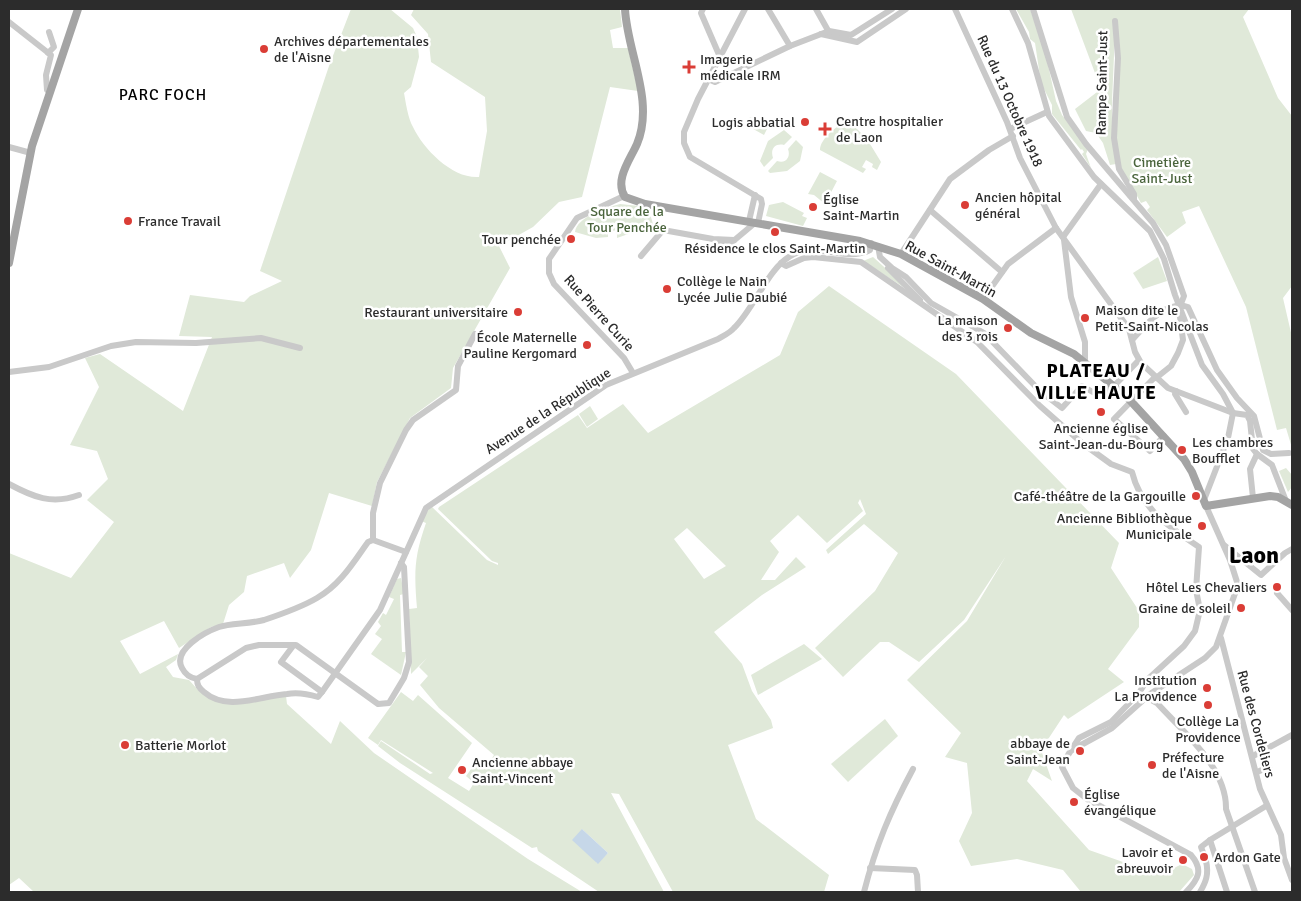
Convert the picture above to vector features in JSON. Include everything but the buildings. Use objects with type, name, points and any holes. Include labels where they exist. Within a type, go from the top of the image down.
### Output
[{"type":"main road","points":[[9,263],[31,153],[78,9]]},
{"type":"main road","points":[[73,21],[83,9]]},
{"type":"main road","points":[[624,196],[621,178],[638,142],[642,123],[642,102],[625,9]]},
{"type":"main road","name":"Rue Saint-Martin","points":[[624,196],[645,204],[752,222],[873,246],[901,254],[983,299],[1031,333],[1074,354],[1085,362],[1131,401],[1164,436],[1188,465],[1205,503]]},
{"type":"main road","points":[[1205,503],[1270,496],[1289,503]]},
{"type":"street","points":[[703,9],[701,13],[720,57]]},
{"type":"street","points":[[744,231],[754,227],[752,222],[756,202],[755,195],[690,157],[685,150],[684,132],[708,79],[745,9]]},
{"type":"street","points":[[768,9],[790,46]]},
{"type":"street","points":[[816,9],[830,34],[857,42],[906,9]]},
{"type":"street","name":"Rue du 13 Octobre 1918","points":[[955,9],[1010,129],[1020,158],[1056,228],[1130,330],[1139,360]]},
{"type":"street","points":[[1012,9],[1028,43],[1047,112],[1101,184],[1150,231],[1164,259],[1178,307],[1202,365],[1223,394],[1233,413],[1228,438],[1205,503],[1232,566],[1238,585],[1221,638],[1216,648],[1205,658],[1167,685],[1146,697],[1112,728],[1072,750]]},
{"type":"street","points":[[1033,9],[1067,117],[1086,144],[1153,222],[1166,245],[1184,296],[1178,307],[1183,340],[1171,366],[1156,377],[1114,419],[1121,428],[1150,451],[1164,436]]},
{"type":"street","points":[[708,79],[715,82],[790,46],[821,34],[851,35],[890,10],[893,18]]},
{"type":"street","name":"Rampe Saint-Just","points":[[1116,21],[1118,58],[1114,138],[1119,169],[1134,194],[1134,200]]},
{"type":"street","points":[[9,22],[51,55],[45,82],[47,90],[50,92]]},
{"type":"street","points":[[48,53],[54,47],[49,32]]},
{"type":"street","points":[[1010,129],[1047,112]]},
{"type":"street","points":[[901,254],[950,179],[960,170],[1013,136]]},
{"type":"street","points":[[9,147],[31,153]]},
{"type":"street","points":[[1085,362],[1086,345],[1071,297],[1063,237],[1101,184]]},
{"type":"street","name":"Rue Pierre Curie","points":[[624,196],[577,218],[551,254],[548,268],[551,279],[624,358],[633,373]]},
{"type":"street","points":[[930,210],[1002,272]]},
{"type":"street","points":[[641,256],[663,230],[713,239],[724,244],[731,243],[752,222]]},
{"type":"street","points":[[983,299],[1008,264],[1056,228]]},
{"type":"street","points":[[873,246],[925,307]]},
{"type":"street","points":[[873,246],[880,257],[892,268],[906,276],[931,303],[984,333],[1040,391],[1062,408],[1082,386],[1100,396],[1139,360],[1156,377],[1176,391],[1233,413],[1242,413],[1249,417],[1252,446],[1257,454],[1272,465],[1289,503]]},
{"type":"street","name":"Avenue de la République","points":[[320,694],[380,610],[423,513],[431,504],[606,385],[718,339],[734,328],[781,263],[793,254],[806,250],[860,254],[873,246]]},
{"type":"street","points":[[781,263],[786,266],[804,258],[813,257],[861,262],[985,349],[1040,406],[1088,447],[1111,464],[1132,472],[1134,482],[1149,508],[1161,522],[1199,547],[1196,590],[1200,610],[1195,631],[1184,646],[1147,680],[1139,694],[1111,722],[1079,738],[1062,767],[1073,788],[1095,804],[1186,851],[1196,861],[1200,872],[1198,878],[1186,892]]},
{"type":"street","points":[[1132,340],[1155,316],[1178,307],[1186,306],[1190,309],[1214,364],[1237,398],[1254,416],[1263,450],[1271,454],[1289,453]]},
{"type":"street","points":[[373,540],[373,513],[380,482],[413,420],[456,390],[458,366],[475,334]]},
{"type":"street","points":[[9,372],[49,367],[111,346],[136,342],[196,343],[261,338],[300,348]]},
{"type":"street","points":[[1176,391],[1175,394],[1186,412]]},
{"type":"street","points":[[1253,498],[1250,469],[1257,454]]},
{"type":"street","points":[[9,484],[28,495],[50,502],[80,496]]},
{"type":"street","points":[[320,694],[288,694],[233,702],[219,701],[202,691],[197,678],[186,674],[181,667],[180,659],[188,645],[219,627],[247,624],[276,616],[318,598],[342,578],[368,542],[373,540],[406,552]]},
{"type":"street","points":[[1222,543],[1261,575],[1292,549]]},
{"type":"street","points":[[197,678],[246,648],[259,645],[301,647],[378,704],[388,703],[404,678],[409,662],[404,567],[401,563]]},
{"type":"street","points":[[1232,566],[1237,563],[1248,564]]},
{"type":"street","points":[[1277,593],[1292,610]]},
{"type":"street","name":"Rue des Cordeliers","points":[[1221,638],[1266,806],[1280,835],[1284,858],[1292,880]]},
{"type":"street","points":[[293,646],[281,662],[320,694]]},
{"type":"street","points":[[1157,703],[1156,697],[1167,685]]},
{"type":"street","points":[[1146,697],[1157,703],[1212,765],[1226,798],[1226,809],[1255,892]]},
{"type":"street","points":[[1253,756],[1292,735]]},
{"type":"street","points":[[1257,772],[1269,768]]},
{"type":"street","points":[[864,892],[870,868],[889,814],[913,769]]},
{"type":"street","points":[[1208,892],[1206,883],[1208,872],[1201,847],[1232,825],[1266,806]]},
{"type":"street","points":[[1210,840],[1227,892]]},
{"type":"street","points":[[870,868],[915,870],[918,892]]},
{"type":"street","points":[[1200,892],[1206,883]]},
{"type":"green space","points":[[351,9],[390,9],[413,28],[417,37],[419,57],[411,87],[404,93],[411,123],[424,145],[440,161],[459,173],[469,176],[479,177],[487,131],[485,97],[431,62],[428,34],[411,15],[414,9],[620,9],[622,27],[610,30],[613,48],[628,48],[638,91],[610,87],[582,197],[559,202],[533,227],[499,246],[510,268],[453,368],[451,388],[410,418],[377,482],[372,506],[329,493],[311,550],[290,578],[284,563],[247,576],[244,592],[229,605],[223,624],[211,627],[179,648],[164,621],[120,641],[140,674],[178,654],[176,660],[166,667],[173,677],[189,680],[199,691],[221,703],[286,696],[287,704],[331,744],[340,721],[374,753],[528,859],[582,892],[34,892],[19,878],[9,885],[9,553],[71,578],[114,522],[87,500],[108,479],[97,451],[70,445],[99,387],[85,358],[100,354],[183,411],[212,337],[179,336],[190,295],[244,302],[250,296],[282,281],[260,271],[329,66]]},
{"type":"green space","points":[[1016,9],[1030,9],[1046,56],[1056,101],[1062,115],[1088,149],[1086,154],[1091,168],[1082,154],[1084,152],[1082,149],[1052,114],[1052,105],[1041,83],[1035,43],[1030,39],[1029,32]]},
{"type":"green space","name":"Cimetière Saint-Just","points":[[1071,9],[1249,9],[1243,17],[1278,98],[1292,116],[1292,286],[1283,298],[1292,337],[1292,448],[1286,428],[1277,430],[1246,307],[1199,206],[1182,212],[1186,223],[1167,237],[1147,210],[1150,207],[1146,201],[1141,203],[1120,166],[1115,139],[1120,61],[1117,21],[1114,22],[1112,112],[1113,147],[1116,164],[1110,165],[1103,143],[1096,133],[1086,131],[1075,109],[1101,89]]},
{"type":"green space","points":[[750,117],[768,127],[764,135],[746,125]]},
{"type":"green space","points":[[850,122],[867,139],[881,162],[877,170],[872,167],[873,164],[866,160],[862,167],[866,169],[863,173],[820,150],[823,141],[830,133]]},
{"type":"green space","points":[[784,130],[792,137],[784,145],[774,147],[772,152],[773,158],[764,167],[760,161],[768,141]]},
{"type":"green space","points":[[796,140],[803,147],[800,161],[787,171],[770,173],[768,171],[777,161],[783,162],[787,159],[789,155],[788,149]]},
{"type":"green space","points":[[820,172],[837,181],[825,204],[814,195],[808,194]]},
{"type":"green space","points":[[783,202],[804,213],[802,216],[807,218],[803,226],[766,216],[769,205]]},
{"type":"green space","name":"Square de la Tour Penchée","points":[[620,204],[648,207],[653,224],[617,238],[617,230],[608,232],[608,237],[596,238],[575,232],[581,222],[587,217]]},
{"type":"green space","points":[[873,257],[914,294],[863,261]]},
{"type":"green space","points":[[1158,257],[1167,281],[1143,289],[1133,273]]},
{"type":"green space","points":[[829,286],[956,374],[1119,543],[1111,568],[1139,611],[1139,627],[1108,669],[1124,682],[1068,719],[1064,715],[1041,750],[1052,781],[1033,769],[1027,781],[1089,850],[1123,862],[1164,873],[1182,864],[1192,869],[1194,875],[1179,892],[1081,892],[1063,870],[1017,859],[971,866],[959,841],[972,813],[967,763],[945,757],[961,733],[907,680],[967,621],[1006,556],[964,620],[919,662],[889,642],[880,642],[843,677],[815,648],[875,591],[898,553],[864,524],[828,554],[826,550],[866,514],[860,499],[858,503],[863,511],[827,543],[798,515],[770,541],[779,552],[761,580],[775,580],[796,557],[806,567],[762,595],[714,632],[742,664],[752,691],[771,720],[773,728],[728,745],[756,819],[829,875],[824,892],[673,892],[619,794],[611,793],[664,892],[599,892],[538,851],[537,847],[532,848],[400,763],[378,746],[381,741],[430,774],[433,773],[381,740],[378,745],[368,738],[401,692],[413,701],[418,695],[472,743],[448,778],[469,791],[474,783],[466,776],[477,761],[486,767],[494,755],[439,708],[420,685],[428,676],[419,667],[427,658],[411,674],[409,609],[417,608],[416,565],[426,523],[421,521],[431,506],[487,560],[498,565],[438,509],[439,507],[578,415],[587,428],[623,404],[648,433],[780,355],[798,312]],"holes":[[[687,528],[726,566],[704,579],[674,539]],[[582,829],[608,853],[597,863]]]},
{"type":"green space","points":[[590,406],[598,419],[587,427],[579,414]]},
{"type":"green space","points":[[1286,468],[1292,475],[1292,487],[1288,492],[1279,471]]},
{"type":"green space","points":[[401,578],[404,594],[400,595],[402,652],[406,652],[401,675],[371,654],[382,639],[375,634],[381,626],[378,622],[383,613],[386,615],[394,599],[389,597],[397,579]]},
{"type":"green space","points":[[804,644],[822,659],[758,695],[751,675]]},
{"type":"green space","points":[[885,719],[898,736],[848,782],[831,764]]},
{"type":"water","points":[[582,829],[608,853],[598,864],[572,840]]},
{"type":"place","name":"Archives départementales de l'Aisne","points":[[264,49]]},
{"type":"place","name":"Imagerie médicale IRM","points":[[689,67]]},
{"type":"place","name":"Logis abbatial","points":[[805,122]]},
{"type":"place","name":"Centre hospitalier de Laon","points":[[825,129]]},
{"type":"place","name":"Ancien hôpital général","points":[[965,205]]},
{"type":"place","name":"Église Saint-Martin","points":[[813,207]]},
{"type":"place","name":"France Travail","points":[[128,221]]},
{"type":"place","name":"Résidence le clos Saint-Martin","points":[[775,232]]},
{"type":"place","name":"Tour penchée","points":[[571,239]]},
{"type":"place","name":"Collège le Nain Lycée Julie Daubié","points":[[667,289]]},
{"type":"place","name":"Restaurant universitaire","points":[[518,312]]},
{"type":"place","name":"Maison dite le Petit-Saint-Nicolas","points":[[1085,318]]},
{"type":"place","name":"La maison des 3 rois","points":[[1008,328]]},
{"type":"place","name":"École Maternelle Pauline Kergomard","points":[[587,345]]},
{"type":"place","name":"Ancienne église Saint-Jean-du-Bourg","points":[[1101,412]]},
{"type":"place","name":"Les chambres Boufflet","points":[[1182,450]]},
{"type":"place","name":"Café-théâtre de la Gargouille","points":[[1196,496]]},
{"type":"place","name":"Ancienne Bibliothèque Municipale","points":[[1202,526]]},
{"type":"place","name":"Hôtel Les Chevaliers","points":[[1277,587]]},
{"type":"place","name":"Graine de soleil","points":[[1241,608]]},
{"type":"place","name":"Institution La Providence","points":[[1207,688]]},
{"type":"place","name":"Collège La Providence","points":[[1208,705]]},
{"type":"place","name":"Batterie Morlot","points":[[125,745]]},
{"type":"place","name":"abbaye de Saint-Jean","points":[[1080,751]]},
{"type":"place","name":"Préfecture de l'Aisne","points":[[1152,765]]},
{"type":"place","name":"Ancienne abbaye Saint-Vincent","points":[[462,770]]},
{"type":"place","name":"Église évangélique","points":[[1074,802]]},
{"type":"place","name":"Ardon Gate","points":[[1204,857]]},
{"type":"place","name":"Lavoir et abreuvoir","points":[[1183,860]]},
{"type":"district","name":"PARC FOCH","points":[[163,95]]},
{"type":"district","name":"PLATEAU / VILLE HAUTE","points":[[1096,382]]},
{"type":"district","name":"Laon","points":[[1254,555]]}]
